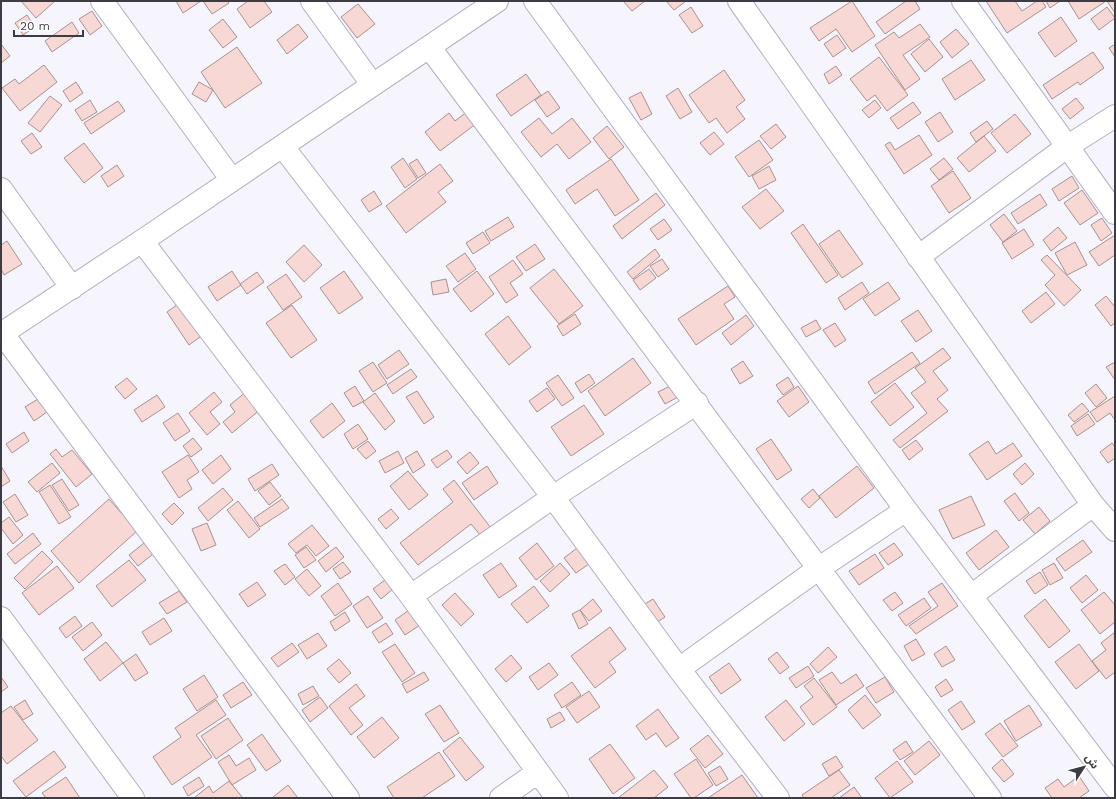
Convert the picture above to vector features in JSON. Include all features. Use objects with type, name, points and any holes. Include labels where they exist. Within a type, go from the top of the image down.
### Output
[{"type":"street","points":[[102,1],[232,180]]},
{"type":"street","points":[[312,1],[372,84]]},
{"type":"street","points":[[348,798],[2,334],[142,242],[283,147],[372,84],[430,48],[497,1]]},
{"type":"street","points":[[535,1],[906,510],[1115,787]]},
{"type":"street","points":[[739,1],[1093,505],[1115,530]]},
{"type":"street","points":[[963,1],[1115,212]]},
{"type":"street","points":[[430,48],[990,798]]},
{"type":"street","points":[[918,256],[1068,146],[1115,116]]},
{"type":"street","points":[[283,147],[553,497],[679,669],[778,798]]},
{"type":"street","points":[[1,189],[72,288]]},
{"type":"street","points":[[142,242],[411,596],[557,798]]},
{"type":"street","points":[[411,596],[553,497],[696,403]]},
{"type":"street","points":[[971,596],[1093,505]]},
{"type":"street","points":[[679,669],[818,569],[906,510]]},
{"type":"street","points":[[1,618],[124,795]]},
{"type":"street","points":[[501,798],[538,772]]},
{"type":"street","points":[[1104,798],[1115,790]]},
{"type":"building","points":[[21,1],[55,1],[36,18]]},
{"type":"building","points":[[176,1],[201,1],[183,13]]},
{"type":"building","points":[[203,1],[227,1],[229,3],[212,14]]},
{"type":"building","points":[[248,1],[264,1],[272,12],[250,28],[237,9]]},
{"type":"building","points":[[623,1],[645,1],[632,11]]},
{"type":"building","points":[[666,1],[686,1],[674,10]]},
{"type":"building","points":[[852,1],[875,36],[852,52],[836,29],[819,41],[810,28]]},
{"type":"building","points":[[906,1],[915,1],[920,9],[885,34],[876,22]]},
{"type":"building","points":[[986,1],[1015,1],[1022,11],[1037,1],[1042,1],[1046,7],[1007,33]]},
{"type":"building","points":[[1046,1],[1060,1],[1050,8]]},
{"type":"building","points":[[1068,1],[1106,1],[1079,19]]},
{"type":"building","points":[[1107,1],[1115,1],[1115,13]]},
{"type":"building","points":[[358,4],[375,24],[357,38],[341,17]]},
{"type":"building","points":[[691,7],[703,26],[692,33],[679,15]]},
{"type":"building","points":[[1107,7],[1115,18],[1099,30],[1091,19]]},
{"type":"building","points":[[92,11],[102,26],[90,35],[79,19]]},
{"type":"building","points":[[27,15],[35,27],[23,35],[15,23]]},
{"type":"building","points":[[1061,17],[1077,41],[1055,57],[1038,33]]},
{"type":"building","points":[[223,19],[237,37],[223,48],[209,30]]},
{"type":"building","points":[[72,22],[79,33],[52,52],[45,41]]},
{"type":"building","points":[[298,24],[308,37],[287,54],[277,40]]},
{"type":"building","points":[[920,24],[930,37],[903,55],[920,79],[905,90],[875,45],[894,32],[899,38]]},
{"type":"building","points":[[956,29],[969,44],[952,58],[940,42]]},
{"type":"building","points":[[837,35],[846,48],[833,57],[824,44]]},
{"type":"building","points":[[929,39],[943,57],[925,72],[911,54]]},
{"type":"building","points":[[1,44],[10,56],[1,63]]},
{"type":"building","points":[[1115,44],[1115,57],[1109,48]]},
{"type":"building","points":[[237,47],[262,83],[225,108],[201,72]]},
{"type":"building","points":[[1093,52],[1104,68],[1080,85],[1078,82],[1052,99],[1043,85]]},
{"type":"building","points":[[879,57],[908,95],[887,111],[875,95],[867,101],[850,79]]},
{"type":"building","points":[[971,60],[985,80],[955,100],[942,79]]},
{"type":"building","points":[[44,65],[57,82],[20,111],[2,88],[15,79],[19,84]]},
{"type":"building","points":[[836,66],[842,75],[829,84],[824,74]]},
{"type":"building","points":[[724,70],[745,100],[736,107],[745,119],[727,133],[716,118],[709,123],[689,95]]},
{"type":"building","points":[[526,74],[541,95],[511,116],[496,95]]},
{"type":"building","points":[[76,82],[83,93],[70,102],[63,91]]},
{"type":"building","points":[[199,82],[213,90],[206,102],[192,94]]},
{"type":"building","points":[[678,88],[692,112],[680,119],[666,96]]},
{"type":"building","points":[[548,91],[560,108],[547,117],[535,100]]},
{"type":"building","points":[[641,92],[652,114],[641,120],[629,98]]},
{"type":"building","points":[[50,96],[62,105],[40,132],[28,123]]},
{"type":"building","points":[[1076,98],[1084,108],[1070,119],[1062,109]]},
{"type":"building","points":[[90,100],[97,112],[82,121],[75,110]]},
{"type":"building","points":[[875,100],[881,108],[869,118],[862,110]]},
{"type":"building","points":[[118,101],[125,111],[91,134],[84,123]]},
{"type":"building","points":[[913,102],[921,113],[898,129],[890,118]]},
{"type":"building","points":[[468,111],[477,123],[440,151],[425,132],[449,113],[455,121]]},
{"type":"building","points":[[940,112],[953,132],[938,142],[925,122]]},
{"type":"building","points":[[1015,114],[1031,134],[1007,153],[991,133]]},
{"type":"building","points":[[539,118],[552,134],[572,118],[591,142],[569,159],[557,144],[541,157],[521,132]]},
{"type":"building","points":[[987,121],[993,129],[976,142],[970,133]]},
{"type":"building","points":[[776,124],[786,137],[771,149],[760,136]]},
{"type":"building","points":[[607,126],[624,147],[609,159],[593,138]]},
{"type":"building","points":[[714,132],[724,144],[710,155],[700,143]]},
{"type":"building","points":[[32,133],[42,147],[31,154],[21,141]]},
{"type":"building","points":[[919,135],[932,155],[904,174],[885,145],[890,142],[895,150]]},
{"type":"building","points":[[984,136],[996,151],[969,172],[957,158]]},
{"type":"building","points":[[759,140],[773,160],[749,177],[735,157]]},
{"type":"building","points":[[84,143],[103,168],[84,183],[64,158]]},
{"type":"building","points":[[403,158],[417,179],[405,188],[391,167]]},
{"type":"building","points":[[944,158],[953,169],[939,180],[930,169]]},
{"type":"building","points":[[417,159],[426,173],[418,178],[409,164]]},
{"type":"building","points":[[611,159],[639,200],[615,216],[597,189],[575,204],[566,190]]},
{"type":"building","points":[[440,164],[453,181],[438,192],[446,202],[406,233],[386,206]]},
{"type":"building","points":[[117,165],[124,176],[108,187],[101,176]]},
{"type":"building","points":[[769,166],[776,180],[759,189],[752,176]]},
{"type":"building","points":[[953,171],[971,198],[949,213],[931,186]]},
{"type":"building","points":[[1072,176],[1079,188],[1059,201],[1052,189]]},
{"type":"building","points":[[766,189],[784,211],[760,229],[742,207]]},
{"type":"building","points":[[1082,190],[1098,213],[1080,225],[1064,203]]},
{"type":"building","points":[[374,191],[382,204],[369,212],[361,200]]},
{"type":"building","points":[[656,193],[665,205],[622,239],[613,226]]},
{"type":"building","points":[[1040,194],[1047,205],[1018,224],[1011,213]]},
{"type":"building","points":[[1004,214],[1017,231],[1003,242],[990,225]]},
{"type":"building","points":[[508,217],[514,227],[491,241],[485,231]]},
{"type":"building","points":[[1102,218],[1112,233],[1101,241],[1091,225]]},
{"type":"building","points":[[664,219],[672,230],[658,240],[650,229]]},
{"type":"building","points":[[803,224],[838,275],[826,283],[791,233]]},
{"type":"building","points":[[1058,227],[1067,238],[1051,251],[1043,240]]},
{"type":"building","points":[[1024,229],[1034,245],[1012,259],[1002,243]]},
{"type":"building","points":[[839,230],[863,264],[842,278],[819,244]]},
{"type":"building","points":[[483,232],[490,243],[473,254],[466,243]]},
{"type":"building","points":[[1115,235],[1115,255],[1099,266],[1089,252]]},
{"type":"building","points":[[7,241],[22,264],[4,275],[1,269],[1,245]]},
{"type":"building","points":[[1075,242],[1087,265],[1067,275],[1055,253]]},
{"type":"building","points":[[535,244],[545,259],[526,271],[516,257]]},
{"type":"building","points":[[304,245],[322,265],[304,282],[286,262]]},
{"type":"building","points":[[655,249],[660,256],[633,279],[627,272]]},
{"type":"building","points":[[465,253],[476,269],[458,282],[446,266]]},
{"type":"building","points":[[1047,255],[1081,290],[1064,306],[1045,285],[1055,275],[1041,260]]},
{"type":"building","points":[[662,259],[669,269],[658,277],[650,266]]},
{"type":"building","points":[[513,260],[523,274],[510,283],[518,295],[506,303],[489,277]]},
{"type":"building","points":[[554,269],[583,306],[559,324],[530,288]]},
{"type":"building","points":[[649,269],[656,278],[640,290],[633,280]]},
{"type":"building","points":[[232,271],[241,285],[217,301],[208,287]]},
{"type":"building","points":[[344,271],[363,298],[339,314],[320,288]]},
{"type":"building","points":[[477,271],[494,294],[471,312],[453,289]]},
{"type":"building","points":[[257,272],[264,282],[247,294],[240,284]]},
{"type":"building","points":[[286,274],[302,297],[283,310],[267,287]]},
{"type":"building","points":[[446,279],[449,292],[433,295],[431,282]]},
{"type":"building","points":[[862,282],[869,293],[845,310],[838,298]]},
{"type":"building","points":[[888,282],[900,299],[875,316],[863,299]]},
{"type":"building","points":[[728,286],[735,297],[724,304],[734,319],[696,345],[678,319]]},
{"type":"building","points":[[1046,292],[1055,304],[1031,323],[1022,311]]},
{"type":"building","points":[[1106,296],[1115,307],[1115,323],[1111,326],[1095,305]]},
{"type":"building","points":[[181,302],[204,334],[189,345],[167,312]]},
{"type":"building","points":[[292,305],[317,340],[291,358],[266,323]]},
{"type":"building","points":[[918,310],[932,331],[916,342],[901,321]]},
{"type":"building","points":[[575,314],[581,324],[563,336],[557,326]]},
{"type":"building","points":[[746,315],[754,326],[731,345],[722,333]]},
{"type":"building","points":[[508,316],[531,347],[509,365],[485,334]]},
{"type":"building","points":[[816,320],[821,329],[806,337],[801,328]]},
{"type":"building","points":[[835,323],[846,340],[835,347],[823,330]]},
{"type":"building","points":[[943,348],[951,358],[933,371],[948,390],[937,399],[948,411],[900,448],[893,440],[927,413],[911,393],[926,382],[915,368]]},
{"type":"building","points":[[399,350],[409,364],[387,379],[378,365]]},
{"type":"building","points":[[912,352],[920,363],[875,394],[868,382]]},
{"type":"building","points":[[633,358],[651,383],[605,416],[588,391]]},
{"type":"building","points":[[743,361],[753,376],[740,384],[731,369]]},
{"type":"building","points":[[373,362],[387,383],[373,392],[359,371]]},
{"type":"building","points":[[1115,362],[1115,380],[1106,367]]},
{"type":"building","points":[[411,369],[417,377],[393,394],[387,385]]},
{"type":"building","points":[[589,374],[595,383],[581,393],[575,383]]},
{"type":"building","points":[[558,375],[574,398],[562,406],[546,383]]},
{"type":"building","points":[[788,377],[794,387],[783,395],[776,385]]},
{"type":"building","points":[[127,378],[137,389],[125,399],[115,387]]},
{"type":"building","points":[[895,383],[914,407],[890,426],[871,402]]},
{"type":"building","points":[[1096,384],[1107,398],[1096,407],[1085,393]]},
{"type":"building","points":[[672,385],[678,397],[665,404],[658,392]]},
{"type":"building","points":[[355,386],[364,401],[353,407],[344,393]]},
{"type":"building","points":[[798,386],[809,402],[789,417],[777,401]]},
{"type":"building","points":[[547,388],[555,399],[537,412],[529,401]]},
{"type":"building","points":[[247,391],[261,409],[232,433],[223,422],[235,412],[230,405]]},
{"type":"building","points":[[417,391],[434,417],[424,424],[406,397]]},
{"type":"building","points":[[214,392],[222,402],[210,412],[220,424],[207,435],[189,413]]},
{"type":"building","points":[[375,393],[395,421],[385,430],[363,402]]},
{"type":"building","points":[[157,395],[165,407],[142,422],[134,410]]},
{"type":"building","points":[[1115,396],[1115,420],[1110,413],[1097,422],[1090,412]]},
{"type":"building","points":[[38,399],[47,412],[34,421],[25,407]]},
{"type":"building","points":[[332,403],[345,421],[323,438],[310,421]]},
{"type":"building","points":[[1082,403],[1089,411],[1074,422],[1068,415]]},
{"type":"building","points":[[584,405],[604,434],[571,456],[551,427]]},
{"type":"building","points":[[178,413],[190,431],[175,441],[163,423]]},
{"type":"building","points":[[1088,414],[1095,424],[1077,436],[1071,426]]},
{"type":"building","points":[[358,424],[368,439],[353,449],[344,434]]},
{"type":"building","points":[[24,432],[29,441],[12,453],[6,444]]},
{"type":"building","points":[[193,438],[202,449],[191,457],[183,446]]},
{"type":"building","points":[[771,439],[792,470],[777,480],[756,449]]},
{"type":"building","points":[[916,440],[923,449],[909,460],[902,450]]},
{"type":"building","points":[[368,441],[376,451],[366,459],[357,449]]},
{"type":"building","points":[[988,441],[996,454],[1013,443],[1022,456],[987,480],[969,454]]},
{"type":"building","points":[[1112,443],[1115,447],[1115,458],[1108,463],[1100,452]]},
{"type":"building","points":[[56,449],[62,457],[72,450],[92,474],[76,487],[50,454]]},
{"type":"building","points":[[447,450],[452,457],[437,468],[431,460]]},
{"type":"building","points":[[398,451],[404,463],[385,473],[379,461]]},
{"type":"building","points":[[417,451],[425,465],[413,473],[405,458]]},
{"type":"building","points":[[470,452],[479,463],[467,474],[457,462]]},
{"type":"building","points":[[188,455],[199,472],[187,480],[192,489],[179,498],[162,472]]},
{"type":"building","points":[[221,455],[231,469],[213,484],[202,470]]},
{"type":"building","points":[[52,463],[60,473],[37,492],[28,482]]},
{"type":"building","points":[[1025,463],[1034,474],[1022,485],[1013,474]]},
{"type":"building","points":[[272,464],[279,475],[255,491],[248,479]]},
{"type":"building","points":[[1,466],[10,481],[1,487]]},
{"type":"building","points":[[487,466],[498,483],[474,500],[462,483]]},
{"type":"building","points":[[857,466],[874,488],[836,518],[819,496]]},
{"type":"building","points":[[408,471],[428,495],[409,510],[390,486]]},
{"type":"building","points":[[62,479],[79,505],[69,511],[52,485]]},
{"type":"building","points":[[454,480],[491,528],[481,536],[471,524],[418,565],[400,543],[453,502],[443,489]]},
{"type":"building","points":[[270,482],[281,496],[269,505],[258,491]]},
{"type":"building","points":[[50,485],[71,517],[59,524],[39,492]]},
{"type":"building","points":[[223,488],[233,500],[208,521],[198,508]]},
{"type":"building","points":[[813,489],[820,498],[809,508],[801,499]]},
{"type":"building","points":[[1015,493],[1029,513],[1019,521],[1004,501]]},
{"type":"building","points":[[15,494],[28,515],[16,522],[3,502]]},
{"type":"building","points":[[971,496],[985,525],[953,539],[939,510]]},
{"type":"building","points":[[109,499],[137,531],[79,583],[51,551]]},
{"type":"building","points":[[282,499],[289,508],[260,527],[254,518]]},
{"type":"building","points":[[238,501],[260,529],[249,538],[227,510]]},
{"type":"building","points":[[174,503],[184,513],[172,525],[162,514]]},
{"type":"building","points":[[1039,507],[1050,521],[1035,534],[1023,520]]},
{"type":"building","points":[[391,509],[399,518],[386,529],[378,519]]},
{"type":"building","points":[[9,517],[23,535],[13,544],[1,528],[1,523]]},
{"type":"building","points":[[207,523],[216,545],[201,551],[192,529]]},
{"type":"building","points":[[312,525],[329,546],[316,556],[307,545],[296,553],[288,544]]},
{"type":"building","points":[[996,530],[1009,547],[979,570],[966,553]]},
{"type":"building","points":[[33,533],[41,544],[15,564],[7,554]]},
{"type":"building","points":[[1083,540],[1092,552],[1065,571],[1056,559]]},
{"type":"building","points":[[144,543],[153,554],[138,566],[129,555]]},
{"type":"building","points":[[537,543],[554,566],[536,580],[519,558]]},
{"type":"building","points":[[894,543],[903,555],[888,565],[879,553]]},
{"type":"building","points":[[306,547],[316,560],[304,568],[295,555]]},
{"type":"building","points":[[336,547],[344,557],[326,572],[318,561]]},
{"type":"building","points":[[577,548],[589,564],[576,573],[564,558]]},
{"type":"building","points":[[42,551],[53,562],[25,589],[14,578]]},
{"type":"building","points":[[875,554],[884,568],[859,585],[849,571]]},
{"type":"building","points":[[129,560],[146,580],[112,607],[96,586]]},
{"type":"building","points":[[343,562],[351,572],[340,579],[333,569]]},
{"type":"building","points":[[501,563],[517,586],[499,598],[483,575]]},
{"type":"building","points":[[560,563],[570,574],[550,592],[540,581]]},
{"type":"building","points":[[1054,563],[1063,578],[1050,585],[1042,570]]},
{"type":"building","points":[[285,564],[295,577],[285,585],[274,571]]},
{"type":"building","points":[[57,566],[74,588],[39,615],[22,593]]},
{"type":"building","points":[[307,569],[321,586],[309,596],[295,579]]},
{"type":"building","points":[[1040,572],[1048,585],[1035,594],[1026,581]]},
{"type":"building","points":[[1086,575],[1098,590],[1082,603],[1070,588]]},
{"type":"building","points":[[385,580],[393,589],[381,599],[373,589]]},
{"type":"building","points":[[257,582],[266,595],[248,607],[239,594]]},
{"type":"building","points":[[338,583],[352,604],[335,616],[321,596]]},
{"type":"building","points":[[942,583],[958,606],[916,634],[909,626],[938,606],[928,592]]},
{"type":"building","points":[[534,586],[549,606],[527,623],[511,604]]},
{"type":"building","points":[[179,591],[187,602],[167,614],[159,603]]},
{"type":"building","points":[[895,592],[903,603],[892,611],[883,600]]},
{"type":"building","points":[[1104,592],[1115,605],[1115,622],[1100,634],[1081,610]]},
{"type":"building","points":[[455,593],[474,614],[461,626],[442,605]]},
{"type":"building","points":[[368,596],[383,618],[367,628],[353,606]]},
{"type":"building","points":[[924,598],[931,608],[906,626],[898,615]]},
{"type":"building","points":[[593,599],[602,611],[589,621],[580,610]]},
{"type":"building","points":[[653,599],[665,617],[647,629],[635,610]]},
{"type":"building","points":[[1045,599],[1070,631],[1049,648],[1024,616]]},
{"type":"building","points":[[415,606],[426,621],[405,635],[395,620]]},
{"type":"building","points":[[580,610],[588,624],[579,629],[572,614]]},
{"type":"building","points":[[345,612],[350,621],[335,631],[330,622]]},
{"type":"building","points":[[75,616],[82,626],[66,638],[59,628]]},
{"type":"building","points":[[164,618],[172,631],[150,645],[142,632]]},
{"type":"building","points":[[92,622],[102,635],[83,651],[72,637]]},
{"type":"building","points":[[386,623],[393,634],[379,643],[372,632]]},
{"type":"building","points":[[610,627],[626,649],[609,662],[616,672],[595,688],[571,656]]},
{"type":"building","points":[[1115,632],[1115,672],[1106,679],[1092,661],[1106,650],[1101,643]]},
{"type":"building","points":[[318,633],[327,646],[307,659],[298,645]]},
{"type":"building","points":[[916,639],[925,654],[912,661],[904,646]]},
{"type":"building","points":[[106,642],[123,663],[100,681],[84,659]]},
{"type":"building","points":[[292,643],[299,652],[278,667],[271,658]]},
{"type":"building","points":[[395,644],[415,673],[402,682],[382,652]]},
{"type":"building","points":[[1079,644],[1099,671],[1076,689],[1055,662]]},
{"type":"building","points":[[946,646],[955,660],[942,667],[934,654]]},
{"type":"building","points":[[828,647],[837,657],[818,673],[810,664]]},
{"type":"building","points":[[777,652],[789,667],[780,674],[768,659]]},
{"type":"building","points":[[136,654],[148,673],[135,681],[123,663]]},
{"type":"building","points":[[511,655],[522,668],[506,682],[495,669]]},
{"type":"building","points":[[339,659],[351,673],[339,683],[327,669]]},
{"type":"building","points":[[549,663],[558,675],[538,690],[529,677]]},
{"type":"building","points":[[729,663],[741,680],[721,694],[709,677]]},
{"type":"building","points":[[808,666],[814,676],[796,688],[789,678]]},
{"type":"building","points":[[424,672],[429,680],[407,693],[402,684]]},
{"type":"building","points":[[832,672],[841,684],[856,674],[864,686],[836,705],[819,680]]},
{"type":"building","points":[[204,675],[218,697],[197,711],[183,689]]},
{"type":"building","points":[[1,677],[8,687],[1,692]]},
{"type":"building","points":[[885,677],[894,692],[876,703],[866,688]]},
{"type":"building","points":[[814,678],[837,707],[813,725],[800,707],[813,697],[804,686]]},
{"type":"building","points":[[946,679],[953,690],[941,697],[935,687]]},
{"type":"building","points":[[243,682],[252,695],[231,708],[223,695]]},
{"type":"building","points":[[572,682],[581,695],[562,708],[554,695]]},
{"type":"building","points":[[356,684],[365,696],[349,708],[363,725],[351,735],[329,706]]},
{"type":"building","points":[[313,686],[319,696],[303,705],[298,694]]},
{"type":"building","points":[[589,691],[600,707],[577,723],[566,707]]},
{"type":"building","points":[[865,695],[881,715],[863,729],[848,710]]},
{"type":"building","points":[[320,697],[328,708],[310,722],[302,710]]},
{"type":"building","points":[[25,700],[33,714],[23,720],[14,707]]},
{"type":"building","points":[[216,700],[226,715],[196,735],[212,757],[172,785],[153,757],[181,737],[175,728]]},
{"type":"building","points":[[786,700],[805,724],[784,741],[765,717]]},
{"type":"building","points":[[961,701],[975,722],[962,730],[948,710]]},
{"type":"building","points":[[440,705],[459,733],[444,742],[425,714]]},
{"type":"building","points":[[1029,705],[1042,725],[1016,741],[1004,721]]},
{"type":"building","points":[[11,706],[38,740],[7,764],[1,756],[1,713]]},
{"type":"building","points":[[658,709],[679,738],[666,747],[656,733],[646,740],[636,726]]},
{"type":"building","points":[[560,712],[565,720],[551,728],[547,719]]},
{"type":"building","points":[[382,717],[399,738],[374,758],[357,737]]},
{"type":"building","points":[[228,718],[243,740],[216,759],[201,736]]},
{"type":"building","points":[[1000,723],[1018,746],[1003,757],[985,734]]},
{"type":"building","points":[[262,734],[281,761],[266,771],[247,745]]},
{"type":"building","points":[[708,735],[723,754],[705,768],[690,749]]},
{"type":"building","points":[[460,737],[484,767],[466,781],[443,751]]},
{"type":"building","points":[[906,741],[913,752],[900,760],[893,750]]},
{"type":"building","points":[[929,741],[940,755],[915,775],[904,761]]},
{"type":"building","points":[[610,744],[635,778],[613,794],[589,759]]},
{"type":"building","points":[[54,751],[66,767],[26,797],[13,781]]},
{"type":"building","points":[[439,752],[455,776],[422,798],[394,798],[387,787]]},
{"type":"building","points":[[229,755],[236,766],[249,758],[256,770],[232,785],[218,762]]},
{"type":"building","points":[[836,756],[843,767],[829,776],[822,764]]},
{"type":"building","points":[[696,759],[713,785],[694,798],[691,798],[674,774]]},
{"type":"building","points":[[1002,759],[1014,774],[1004,782],[992,768]]},
{"type":"building","points":[[897,761],[913,782],[890,798],[875,778]]},
{"type":"building","points":[[720,766],[728,779],[716,786],[708,773]]},
{"type":"building","points":[[654,770],[668,787],[654,798],[618,798]]},
{"type":"building","points":[[839,770],[850,785],[831,798],[804,798],[802,795]]},
{"type":"building","points":[[742,775],[758,798],[708,798]]},
{"type":"building","points":[[1079,776],[1089,791],[1079,798],[1052,798],[1045,788],[1058,779],[1064,787]]},
{"type":"building","points":[[66,777],[80,798],[46,798],[42,793]]},
{"type":"building","points":[[199,777],[204,786],[188,796],[183,787]]},
{"type":"building","points":[[229,781],[243,798],[194,798],[209,786],[213,793]]},
{"type":"building","points":[[288,785],[298,798],[272,798]]},
{"type":"building","points":[[854,787],[862,798],[839,798]]}]
